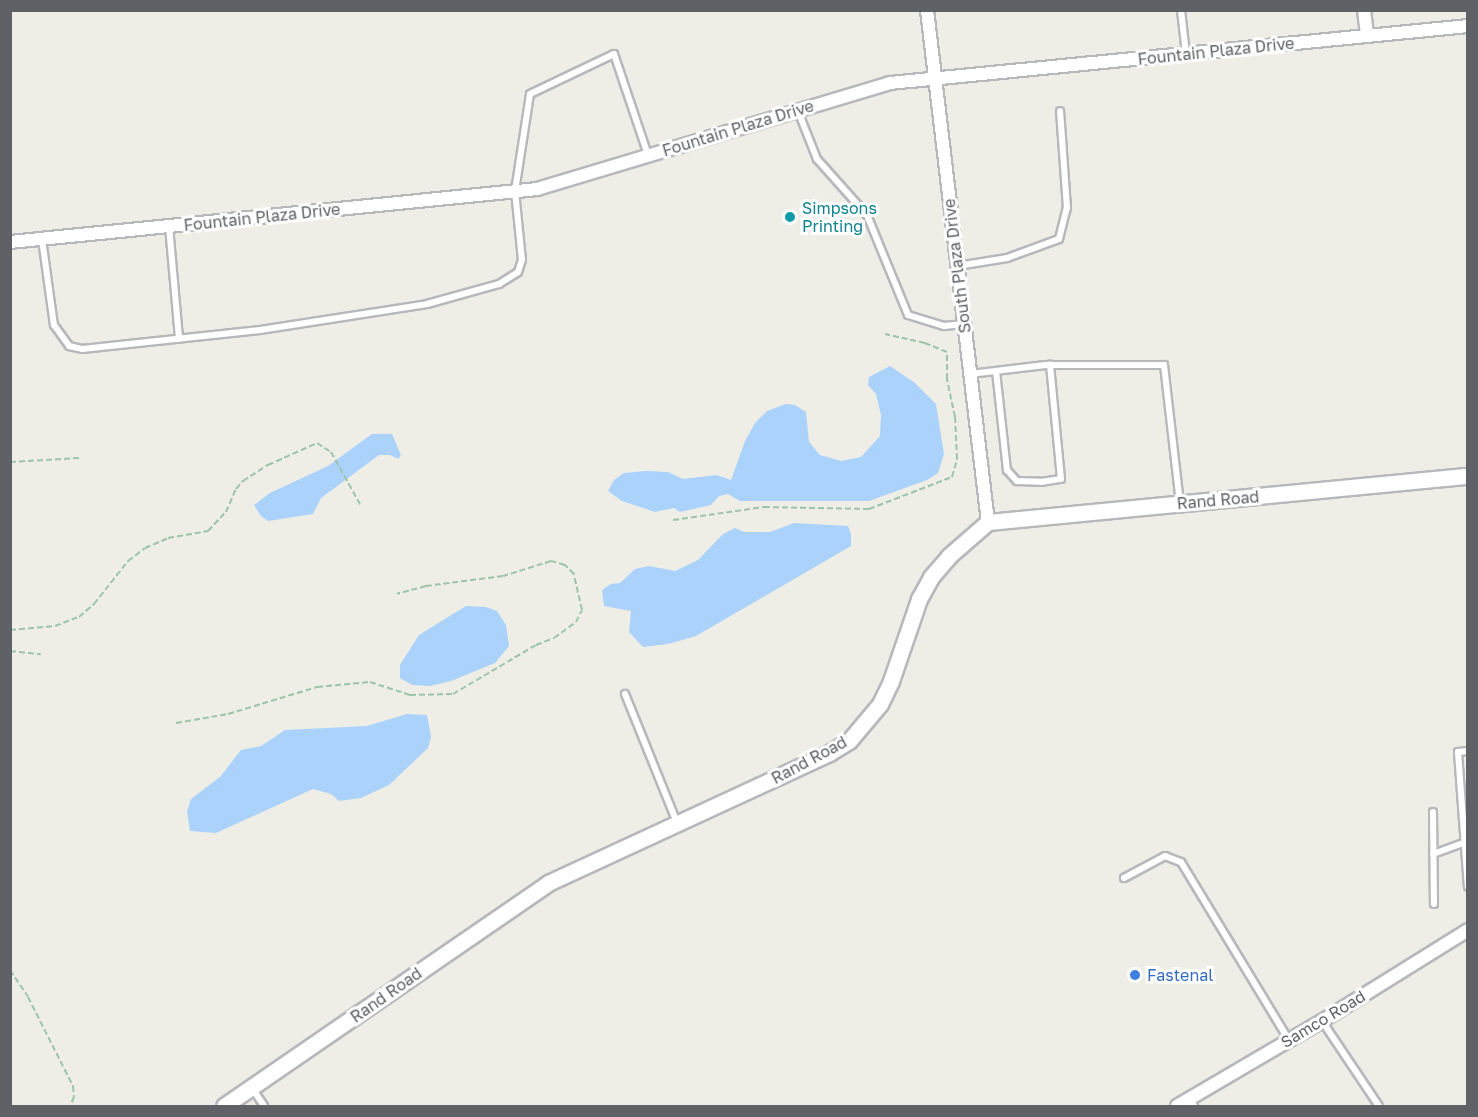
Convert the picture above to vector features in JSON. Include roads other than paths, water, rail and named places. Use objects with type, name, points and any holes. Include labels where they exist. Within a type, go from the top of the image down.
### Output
[{"type":"street","name":"South Plaza Drive","points":[[927,10],[988,522]]},
{"type":"street","points":[[1364,10],[1367,36]]},
{"type":"street","name":"Fountain Plaza Drive","points":[[10,242],[537,189],[890,83],[1467,26]]},
{"type":"street","name":"Rand Road","points":[[224,1107],[548,883],[829,753],[849,741],[880,704],[919,599],[931,577],[949,556],[988,522],[1467,476]]},
{"type":"street","name":"Samco Road","points":[[1177,1107],[1192,1102],[1467,930]]},
{"type":"lane","points":[[1181,10],[1186,54]]},
{"type":"lane","points":[[42,239],[54,325],[69,346],[82,349],[260,330],[427,304],[499,284],[518,272],[522,260],[515,191],[530,94],[614,54],[648,155]]},
{"type":"lane","points":[[797,111],[817,159],[867,215],[908,315],[944,327],[964,324]]},
{"type":"lane","points":[[957,266],[1007,258],[1059,239],[1068,208],[1060,111]]},
{"type":"lane","points":[[169,226],[179,339]]},
{"type":"lane","points":[[996,371],[1007,470],[1017,481],[1041,482],[1061,478],[1050,365]]},
{"type":"lane","points":[[970,374],[1050,365],[1164,365],[1180,503]]},
{"type":"lane","points":[[625,694],[678,824]]},
{"type":"lane","points":[[1467,751],[1458,752],[1466,842],[1467,887]]},
{"type":"lane","points":[[1433,812],[1434,904]]},
{"type":"lane","points":[[1433,854],[1466,842]]},
{"type":"lane","points":[[1124,878],[1165,856],[1181,862],[1289,1040]]},
{"type":"lane","points":[[1322,1021],[1378,1107]]},
{"type":"lane","points":[[252,1088],[264,1107]]},
{"type":"water","points":[[890,366],[915,383],[936,404],[944,454],[938,473],[927,480],[869,501],[740,501],[728,494],[719,496],[711,505],[680,512],[674,508],[655,512],[622,501],[608,491],[614,480],[624,473],[646,471],[668,472],[683,479],[716,475],[731,480],[745,441],[755,423],[767,411],[786,404],[795,405],[806,412],[809,442],[820,455],[841,461],[861,457],[880,436],[881,415],[876,394],[868,385],[869,377]]},
{"type":"water","points":[[372,434],[392,434],[401,455],[398,459],[390,455],[379,455],[321,498],[313,514],[268,521],[261,516],[254,505],[270,493],[328,466]]},
{"type":"water","points":[[794,523],[848,526],[851,546],[696,636],[668,644],[643,647],[629,632],[631,611],[604,606],[602,590],[611,584],[620,583],[635,569],[649,566],[675,571],[698,560],[723,534],[735,528],[744,532],[770,532]]},
{"type":"water","points":[[466,606],[486,607],[497,611],[506,625],[509,646],[495,663],[451,681],[430,686],[412,685],[400,678],[400,665],[419,635]]},
{"type":"water","points":[[407,714],[427,715],[431,737],[428,748],[389,785],[361,798],[339,801],[331,794],[313,789],[216,833],[190,831],[187,812],[191,799],[220,777],[241,750],[261,746],[285,730],[367,726]]},
{"type":"place","name":"Simpsons Printing","points":[[790,217]]},
{"type":"place","name":"Fastenal","points":[[1135,975]]}]
